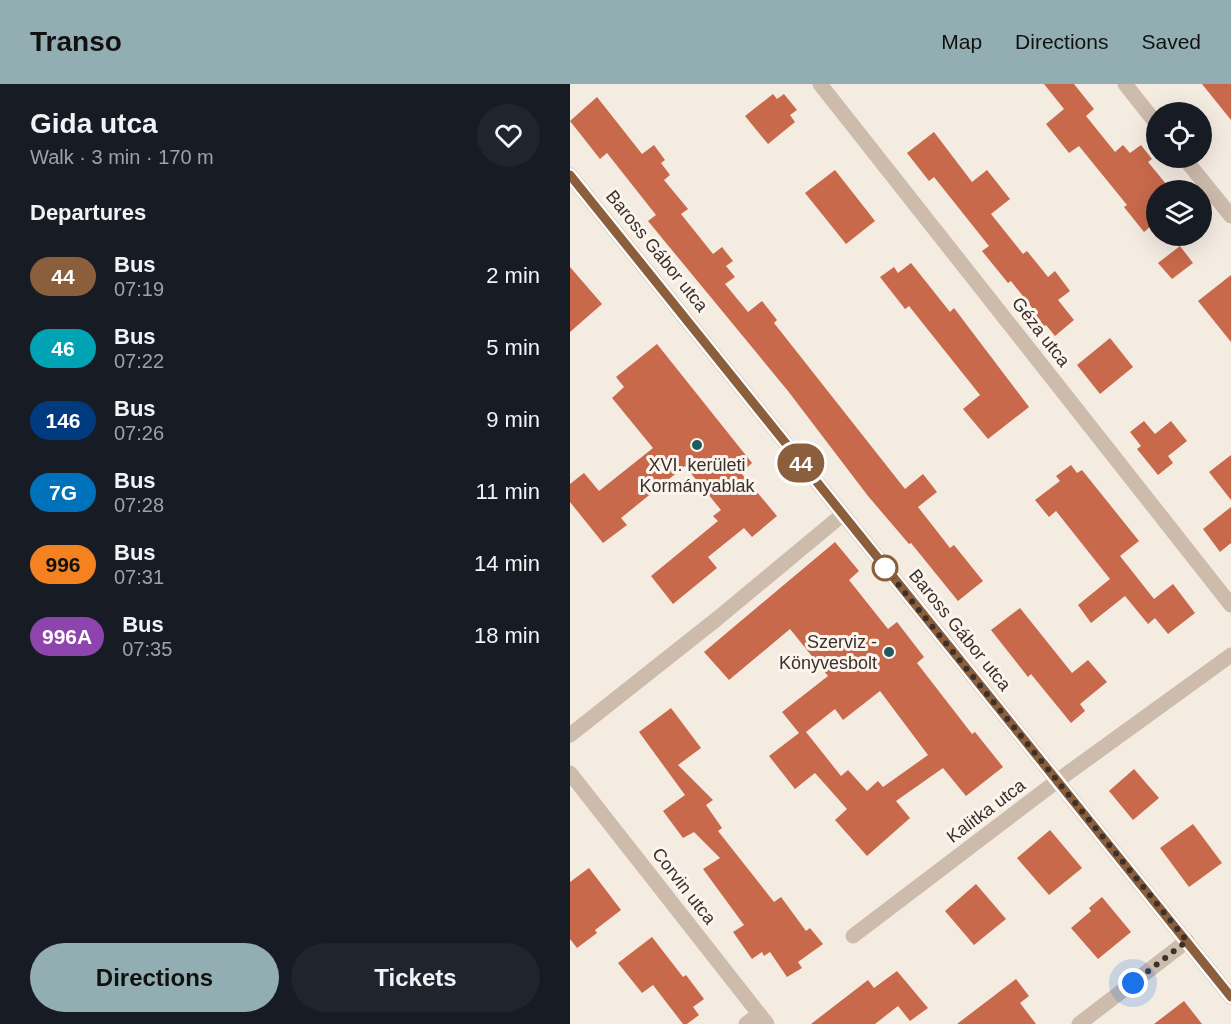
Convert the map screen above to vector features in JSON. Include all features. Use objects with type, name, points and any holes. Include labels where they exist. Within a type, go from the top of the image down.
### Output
[{"type":"street","name":"Géza utca","points":[[820,84],[1231,605]]},
{"type":"street","points":[[1125,84],[1146,110]]},
{"type":"street","points":[[1192,168],[1231,216]]},
{"type":"street","name":"Baross Gábor utca","points":[[570,175],[1231,997]]},
{"type":"street","points":[[570,735],[718,618],[842,515]]},
{"type":"street","name":"Kalitka utca","points":[[853,936],[1057,781],[1231,655]]},
{"type":"street","name":"Corvin utca","points":[[570,772],[763,1019]]},
{"type":"street","points":[[1079,1024],[1187,941]]},
{"type":"street","points":[[746,1024],[763,1019]]},
{"type":"building","points":[[1044,84],[1074,84],[1094,109],[1086,116],[1115,152],[1123,145],[1130,153],[1141,145],[1146,151],[1146,168],[1153,168],[1163,180],[1146,180],[1146,230],[1144,232],[1124,207],[1127,205],[1079,146],[1069,153],[1046,124],[1064,109]]},
{"type":"building","points":[[1202,84],[1231,84],[1231,120]]},
{"type":"building","points":[[773,94],[777,99],[784,94],[797,110],[790,115],[795,122],[768,144],[745,116]]},
{"type":"building","points":[[597,97],[642,154],[654,145],[665,160],[661,163],[670,175],[664,180],[688,209],[681,214],[713,254],[722,247],[733,261],[726,266],[735,277],[725,284],[748,312],[762,301],[777,320],[774,323],[905,489],[923,474],[937,492],[918,507],[950,548],[954,545],[983,581],[958,601],[911,543],[909,544],[868,496],[788,391],[648,221],[656,215],[607,153],[600,159],[570,121]]},
{"type":"building","points":[[934,132],[972,182],[987,170],[1010,199],[991,214],[1023,254],[1027,251],[1048,277],[1055,271],[1070,291],[1058,300],[1074,320],[1055,336],[1046,325],[1042,328],[1029,312],[1033,309],[1011,281],[1008,283],[982,251],[989,246],[934,177],[929,181],[907,153]]},
{"type":"building","points":[[835,170],[875,221],[846,244],[805,193]]},
{"type":"building","points":[[1180,246],[1193,263],[1172,279],[1158,263]]},
{"type":"building","points":[[911,263],[950,312],[954,308],[1029,407],[988,439],[963,409],[980,395],[909,306],[905,309],[880,277],[894,267],[898,273]]},
{"type":"building","points":[[570,267],[602,304],[570,332]]},
{"type":"building","points":[[1231,275],[1231,342],[1198,301]]},
{"type":"building","points":[[1110,338],[1133,367],[1100,394],[1077,365]]},
{"type":"building","name":"XVI. kerületi Kormányablak","points":[[657,344],[752,463],[741,473],[777,516],[752,537],[744,528],[708,557],[717,568],[673,604],[651,576],[718,521],[713,516],[721,510],[685,466],[621,518],[627,525],[603,543],[570,502],[570,484],[584,473],[599,491],[653,448],[612,398],[624,387],[616,377]]},
{"type":"building","points":[[1144,421],[1155,434],[1171,421],[1187,441],[1168,456],[1173,463],[1158,475],[1137,449],[1141,446],[1130,432]]},
{"type":"building","points":[[1231,455],[1231,500],[1209,472]]},
{"type":"building","points":[[1071,465],[1077,473],[1082,470],[1139,541],[1120,556],[1154,599],[1173,584],[1195,613],[1168,634],[1155,618],[1148,624],[1125,596],[1091,623],[1078,605],[1110,579],[1056,511],[1049,517],[1035,500],[1060,481],[1056,476]]},
{"type":"building","points":[[1231,507],[1231,543],[1220,552],[1203,529]]},
{"type":"building","points":[[835,542],[859,571],[849,580],[888,629],[897,622],[924,657],[917,663],[972,734],[975,732],[1003,767],[966,796],[943,768],[896,801],[910,818],[867,856],[835,820],[847,809],[815,773],[795,789],[769,756],[799,733],[782,712],[828,676],[790,629],[729,680],[704,652]],"holes":[[[880,691],[928,755],[883,787],[878,781],[867,791],[848,770],[841,776],[806,732],[835,709],[843,720]]]},
{"type":"building","points":[[1020,608],[1072,673],[1088,660],[1107,682],[1080,704],[1085,711],[1071,723],[1031,674],[1028,677],[991,630]]},
{"type":"building","points":[[671,708],[701,748],[678,765],[713,800],[706,805],[722,828],[718,831],[774,902],[781,897],[806,931],[810,928],[823,944],[798,962],[802,968],[787,977],[770,952],[764,956],[762,952],[752,959],[733,932],[744,925],[703,869],[720,858],[694,832],[683,838],[663,811],[685,795],[639,732]]},
{"type":"building","points":[[1134,769],[1159,798],[1133,820],[1109,791]]},
{"type":"building","points":[[1193,824],[1222,863],[1189,887],[1160,848]]},
{"type":"building","points":[[1050,830],[1082,868],[1049,895],[1017,858]]},
{"type":"building","points":[[589,868],[621,910],[595,930],[597,933],[577,948],[570,939],[570,882]]},
{"type":"building","points":[[976,884],[1006,919],[974,945],[945,911]]},
{"type":"building","points":[[1102,897],[1131,932],[1098,959],[1071,928],[1091,911],[1089,908]]},
{"type":"building","points":[[652,937],[683,977],[686,975],[704,999],[693,1007],[699,1015],[687,1024],[683,1024],[653,985],[642,993],[618,963]]},
{"type":"building","points":[[897,971],[928,1008],[910,1021],[898,1006],[875,1024],[811,1024],[868,980],[874,988]]},
{"type":"building","points":[[1016,979],[1029,996],[1020,1003],[1036,1024],[957,1024]]},
{"type":"building","points":[[1184,1001],[1202,1024],[1154,1024]]},
{"type":"bus line","name":"44","points":[[570,175],[1231,997]]},
{"type":"place","name":"XVI. kerületi Kormányablak","points":[[697,445]]},
{"type":"place","name":"Szerviz - Könyvesbolt","points":[[889,652]]},
{"type":"route","points":[[885,568],[1187,941],[1133,983]]}]
